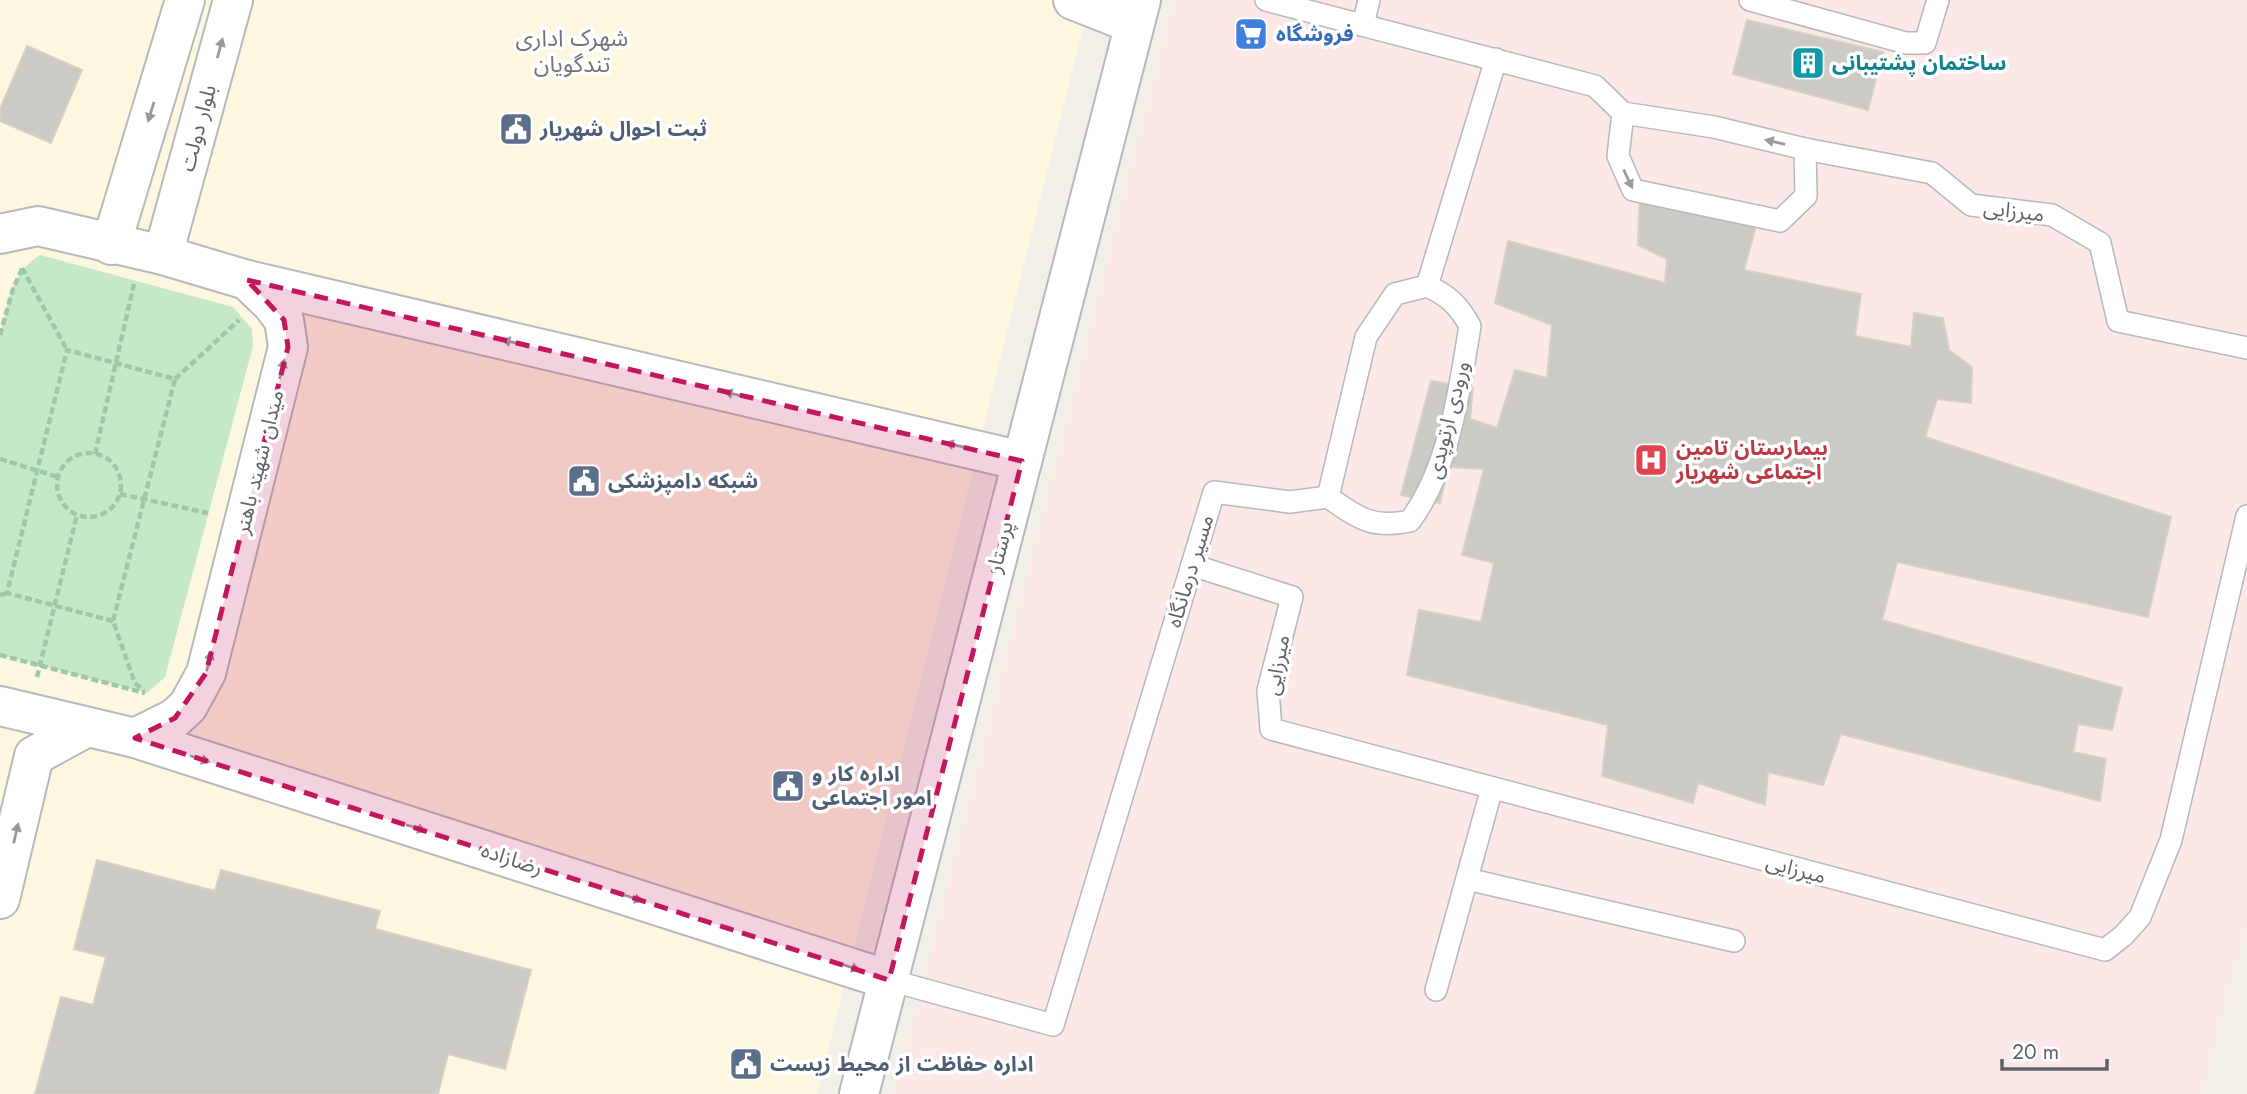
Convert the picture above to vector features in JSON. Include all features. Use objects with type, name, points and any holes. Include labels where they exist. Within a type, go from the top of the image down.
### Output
[{"type":"street","points":[[111,245],[185,0]]},
{"type":"street","name":"بلوار دولت","points":[[155,270],[233,0]]},
{"type":"street","points":[[1073,0],[1138,12]]},
{"type":"street","name":"پرستار","points":[[859,1094],[1138,12]]},
{"type":"street","points":[[0,215],[35,244]]},
{"type":"street","name":"میدان شهید باهنر","points":[[7,247],[35,244],[111,245],[155,270],[272,304],[284,320],[288,346],[226,517],[206,673],[199,689],[175,719],[135,738]]},
{"type":"street","points":[[240,294],[1022,461]]},
{"type":"street","points":[[14,709],[135,738]]},
{"type":"street","points":[[0,899],[34,756],[87,727]]},
{"type":"street","name":"رضازاده","points":[[135,738],[888,980]]},
{"type":"lane","points":[[1266,0],[1594,86],[1623,113],[1714,127],[1805,149],[1806,196],[1780,221],[1633,190],[1618,156],[1623,113]]},
{"type":"lane","points":[[1363,25],[1369,0]]},
{"type":"lane","points":[[1749,0],[1906,43],[1925,43],[1938,0]]},
{"type":"lane","points":[[1328,497],[1366,337],[1395,294],[1427,286],[1496,59]]},
{"type":"lane","name":"میرزایی","points":[[1805,149],[1932,173],[1971,205],[2052,215],[2100,243],[2118,321],[2247,348]]},
{"type":"lane","name":"ورودی ارتوپدی","points":[[1328,497],[1367,523],[1391,525],[1410,521],[1425,500],[1440,468],[1470,326],[1460,308],[1444,293],[1427,286]]},
{"type":"lane","name":"مسیر درمانگاه","points":[[888,980],[1053,1025],[1214,492],[1290,502],[1328,497]]},
{"type":"lane","name":"میرزایی","points":[[1192,565],[1292,597],[1268,690],[1271,729],[2105,950],[2124,935],[2140,917],[2171,840],[2247,516]]},
{"type":"lane","points":[[1436,990],[1492,788]]},
{"type":"lane","points":[[1467,879],[1734,941]]},
{"type":"path","points":[[0,335],[22,267],[35,244]]},
{"type":"path","points":[[7,247],[22,267],[67,350],[35,470],[7,593]]},
{"type":"path","points":[[95,454],[135,281],[155,270]]},
{"type":"path","points":[[240,294],[242,318],[247,324]]},
{"type":"path","points":[[147,693],[135,683],[113,621],[175,379],[242,318]]},
{"type":"path","points":[[67,350],[175,379]]},
{"type":"path","points":[[95,454],[108,459],[117,469],[121,482],[120,494],[107,511],[98,516],[78,515],[63,503],[57,486],[58,477],[68,461],[76,456],[95,454]]},
{"type":"path","points":[[0,459],[58,477]]},
{"type":"path","points":[[120,494],[226,517]]},
{"type":"path","points":[[212,500],[226,517]]},
{"type":"path","points":[[14,709],[40,666],[78,515]]},
{"type":"path","points":[[205,526],[226,517]]},
{"type":"path","points":[[0,596],[7,593],[113,621]]},
{"type":"path","points":[[0,655],[147,693]]},
{"type":"path","points":[[147,693],[156,685]]},
{"type":"highlighted area","points":[[247,280],[1022,461],[889,980],[135,738],[175,718],[206,673],[288,347],[284,320]]},
{"type":"shaded area","points":[[0,0],[1090,0],[817,1094],[0,1094]]},
{"type":"shaded area","name":"بیمارستان تامین اجتماعی شهریار","points":[[1174,0],[2247,0],[2247,921],[2202,1094],[894,1094]]},
{"type":"green space","points":[[40,255],[233,307],[252,329],[253,346],[165,677],[147,693],[0,655],[0,336],[16,281]]},
{"type":"building","name":"ساختمان پشتیبانی","points":[[1747,20],[1883,52],[1868,110],[1733,74]]},
{"type":"building","points":[[27,46],[82,70],[51,143],[0,121],[0,109]]},
{"type":"building","points":[[1640,196],[1757,222],[1744,270],[1861,294],[1855,336],[1911,347],[1914,313],[1943,318],[1949,350],[1972,367],[1971,403],[1937,399],[1925,437],[2171,517],[2148,617],[1897,562],[1882,620],[2122,688],[2112,730],[2078,724],[2073,752],[2106,759],[2100,801],[1841,734],[1823,785],[1768,772],[1765,805],[1698,783],[1693,803],[1602,776],[1608,725],[1407,675],[1419,610],[1481,622],[1494,563],[1462,555],[1484,469],[1448,467],[1440,503],[1401,495],[1431,381],[1473,388],[1470,419],[1497,428],[1515,370],[1547,378],[1552,325],[1495,303],[1508,241],[1665,283],[1667,259],[1638,245]]},
{"type":"building","points":[[97,860],[215,891],[221,870],[380,911],[375,929],[531,970],[505,1069],[448,1054],[438,1094],[35,1094],[61,997],[93,1005],[106,957],[74,949]]},
{"type":"place","name":"فروشگاه","points":[[1251,34]]},
{"type":"place","name":"ساختمان پشتیبانی","points":[[1808,63]]},
{"type":"place","name":"ثبت احوال شهریار","points":[[516,129]]},
{"type":"place","name":"بیمارستان تامین اجتماعی شهریار","points":[[1651,460]]},
{"type":"place","name":"شبکه دامپزشکی","points":[[584,481]]},
{"type":"place","name":"اداره کار و امور اجتماعی","points":[[788,786]]},
{"type":"place","name":"اداره حفاظت از محیط زیست","points":[[746,1064]]},
{"type":"district","name":"شهرک اداری تندگویان","points":[[572,51]]}]
